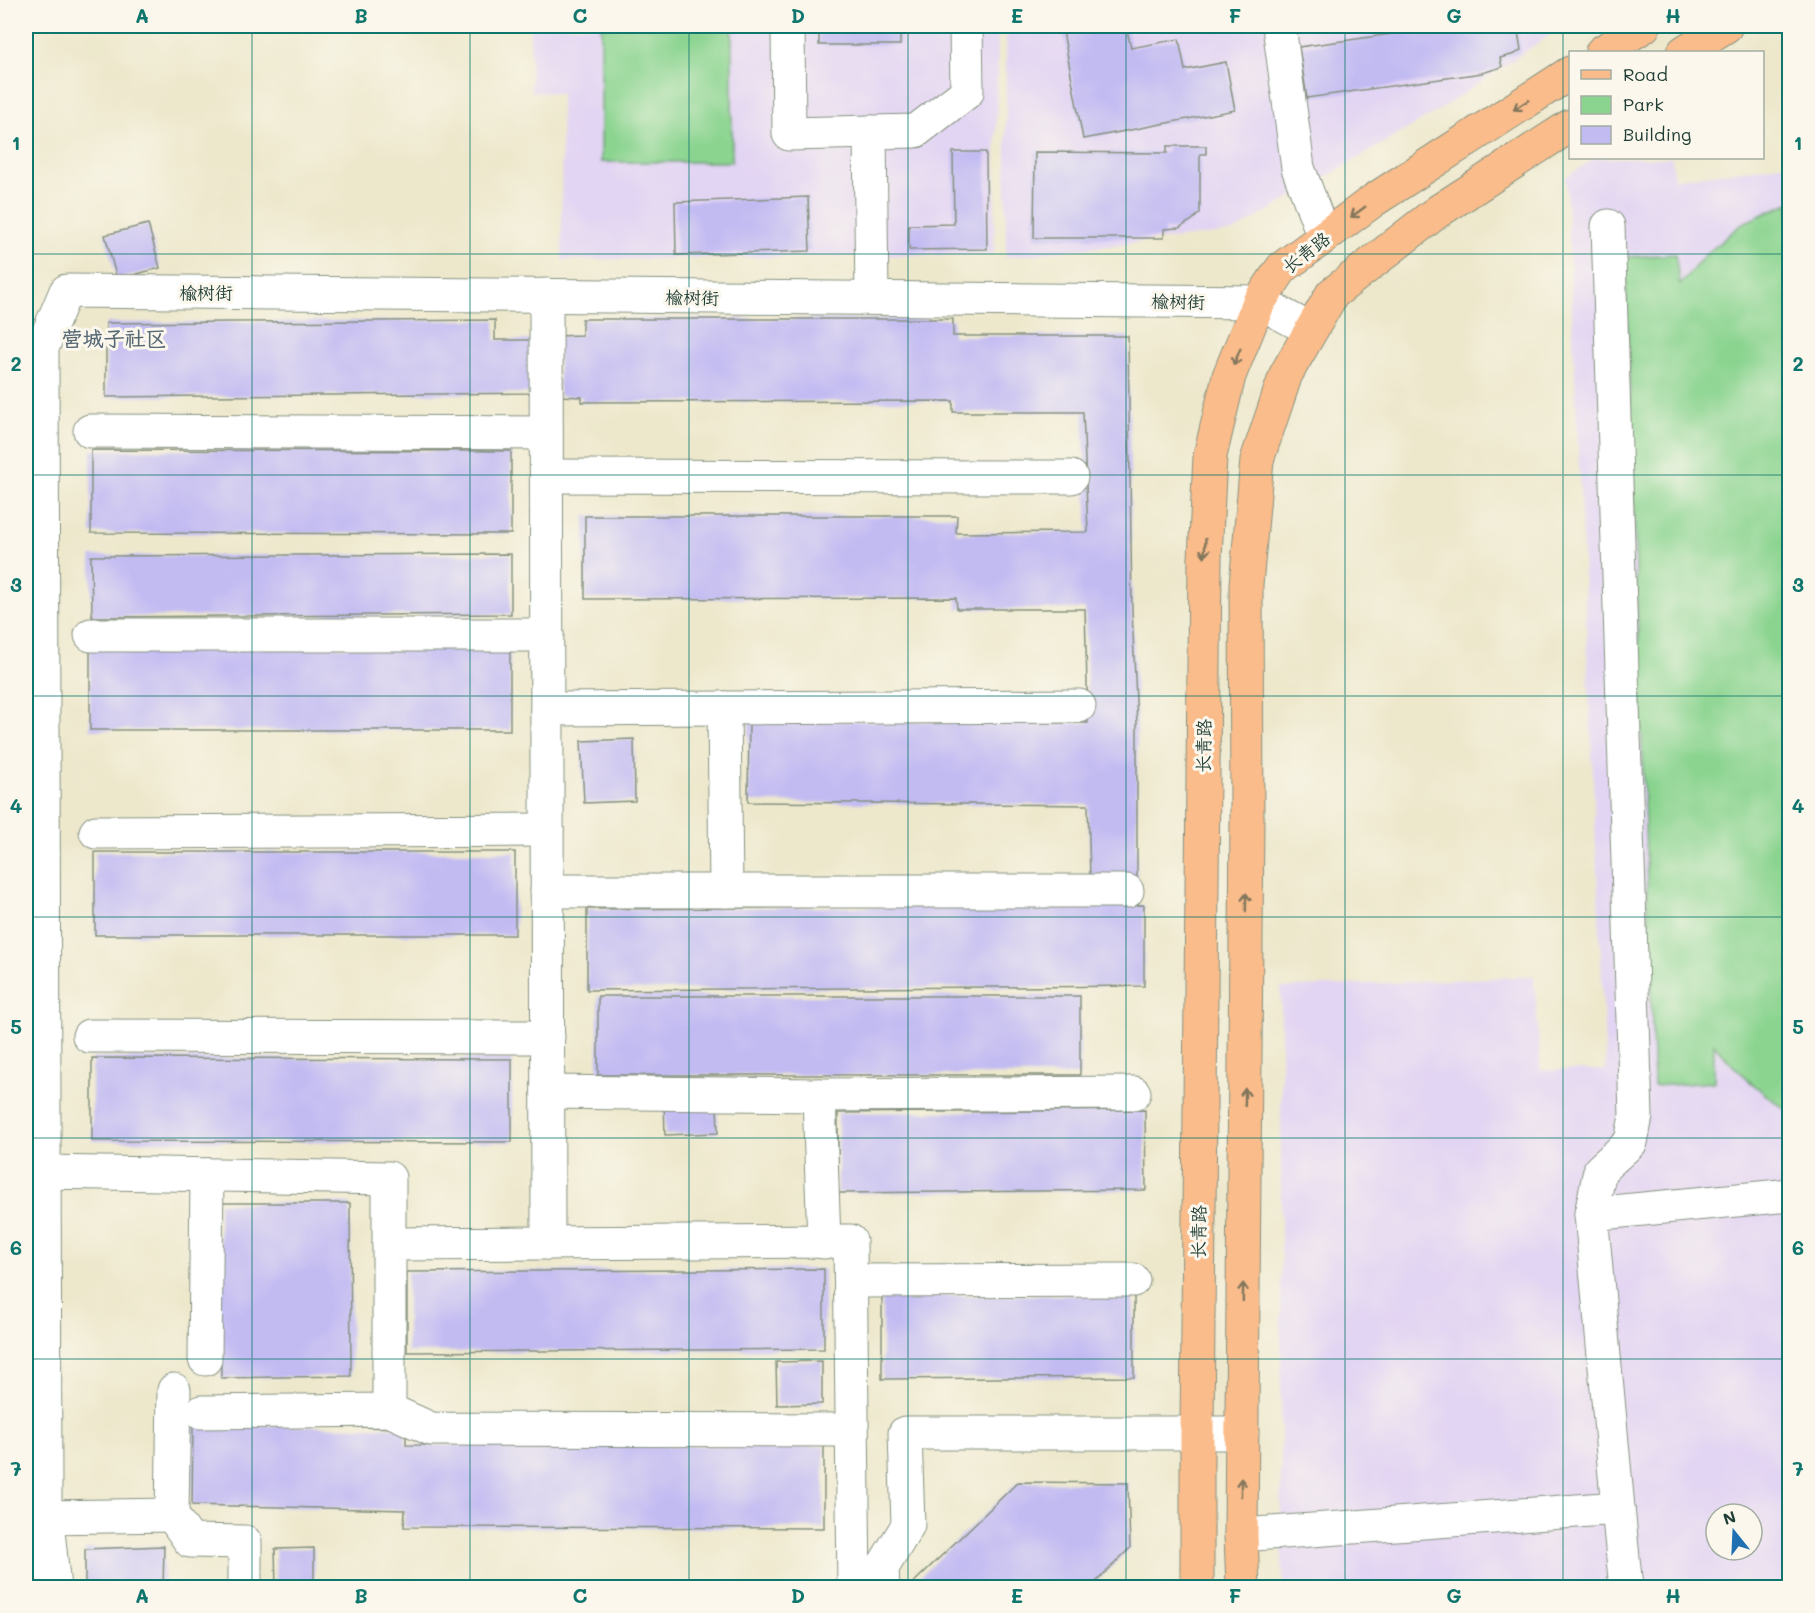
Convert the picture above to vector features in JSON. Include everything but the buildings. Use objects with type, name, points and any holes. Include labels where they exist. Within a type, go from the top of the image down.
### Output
[{"type":"main road","points":[[1604,51],[1644,26]]},
{"type":"main road","points":[[1686,51],[1726,26]]},
{"type":"main road","name":"长青路","points":[[1197,1587],[1204,594],[1210,456],[1229,376],[1259,302],[1282,268],[1374,200],[1569,74]]},
{"type":"main road","points":[[1243,1587],[1241,1535],[1247,817],[1246,585],[1257,460],[1286,374],[1332,294],[1428,219],[1569,127]]},
{"type":"street","points":[[788,26],[789,134],[916,131],[967,92],[966,26]]},
{"type":"street","points":[[1279,26],[1298,168],[1324,237]]},
{"type":"street","points":[[870,132],[872,298]]},
{"type":"street","points":[[1608,226],[1636,1116],[1631,1142],[1600,1170],[1591,1214],[1626,1587]]},
{"type":"street","name":"榆树街","points":[[44,1172],[42,348],[66,291],[1259,302],[1311,330]]},
{"type":"street","points":[[546,295],[548,1243]]},
{"type":"street","points":[[90,431],[546,433]]},
{"type":"street","points":[[546,476],[1071,477]]},
{"type":"street","points":[[91,634],[547,635]]},
{"type":"street","points":[[547,709],[1078,706]]},
{"type":"street","points":[[724,708],[726,891]]},
{"type":"street","points":[[96,832],[547,831]]},
{"type":"street","points":[[547,891],[1128,891]]},
{"type":"street","points":[[88,1036],[548,1037]]},
{"type":"street","points":[[548,1092],[819,1095],[1134,1093]]},
{"type":"street","points":[[819,1095],[824,1242]]},
{"type":"street","points":[[54,1587],[46,1517],[35,1349],[44,1172],[389,1178],[389,1410]]},
{"type":"street","points":[[205,1359],[207,1175]]},
{"type":"street","points":[[1591,1214],[1790,1195]]},
{"type":"street","points":[[389,1244],[850,1241],[854,1587]]},
{"type":"street","points":[[851,1281],[1133,1280]]},
{"type":"street","points":[[174,1390],[172,1515],[190,1541],[245,1542],[245,1587]]},
{"type":"street","points":[[201,1412],[389,1410],[431,1429],[852,1430]]},
{"type":"street","points":[[883,1587],[882,1568],[908,1525],[905,1432],[1242,1433]]},
{"type":"street","points":[[1241,1535],[1618,1508]]},
{"type":"street","points":[[46,1517],[172,1515]]},
{"type":"shaded area","points":[[530,26],[998,26],[994,254],[562,260],[561,93],[531,92]]},
{"type":"shaded area","points":[[1006,26],[1563,26],[1438,111],[1233,232],[1006,257]]},
{"type":"shaded area","points":[[1593,159],[1672,159],[1674,179],[1789,164],[1789,1587],[1283,1587],[1281,1536],[1281,988],[1534,976],[1541,1070],[1606,1070],[1566,177]]},
{"type":"green space","points":[[601,26],[732,26],[732,162],[601,162]]},
{"type":"green space","points":[[1789,203],[1789,1112],[1749,1081],[1714,1044],[1714,1082],[1654,1086],[1625,257],[1675,254],[1680,285],[1704,256],[1743,223]]},
{"type":"district","name":"营城子社区","points":[[114,337]]}]
